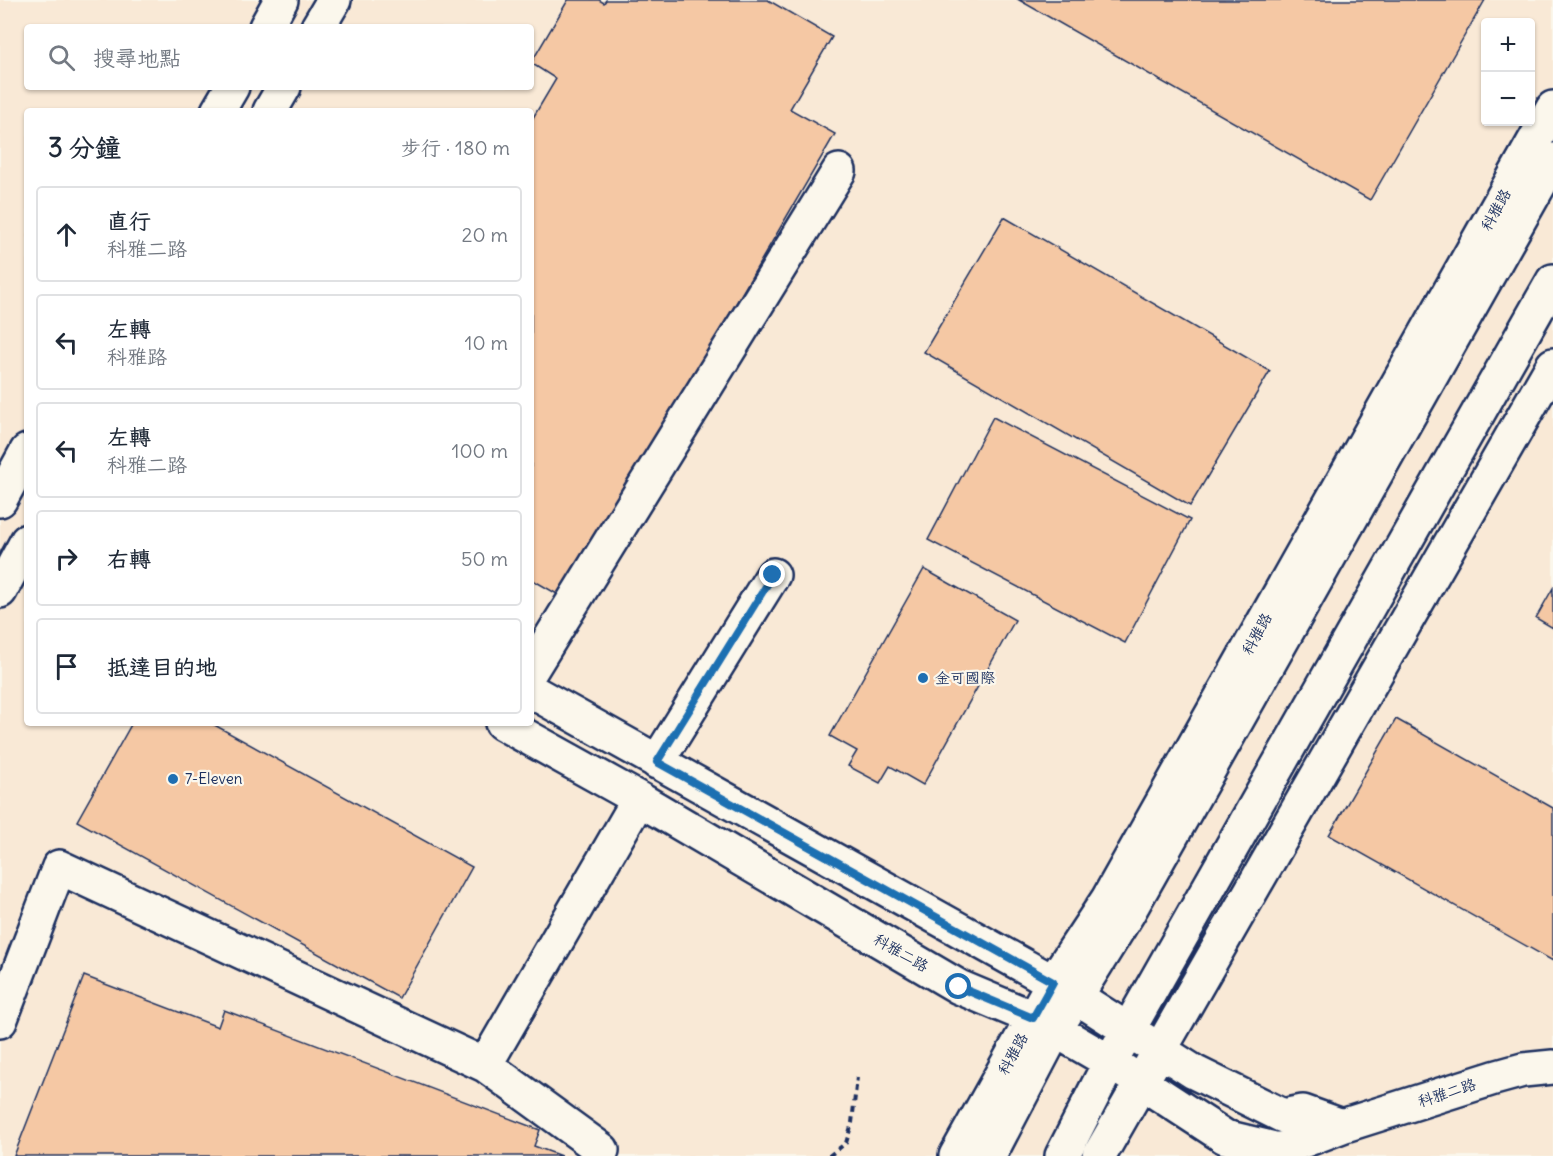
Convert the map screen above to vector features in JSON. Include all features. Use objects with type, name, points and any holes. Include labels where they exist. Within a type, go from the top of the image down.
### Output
[{"type":"street","points":[[268,24],[281,0]]},
{"type":"street","points":[[320,24],[334,0]]},
{"type":"street","points":[[220,108],[230,90]]},
{"type":"street","points":[[272,108],[282,90]]},
{"type":"street","name":"科雅路","points":[[956,1156],[1064,990],[1108,899],[1553,108]]},
{"type":"street","name":"科雅路","points":[[1064,990],[1133,903],[1553,160]]},
{"type":"street","points":[[534,665],[839,171]]},
{"type":"street","points":[[1062,1156],[1110,1062],[1553,281]]},
{"type":"street","points":[[1099,1156],[1553,365]]},
{"type":"street","points":[[0,500],[24,458]]},
{"type":"street","points":[[0,591],[24,547]]},
{"type":"street","points":[[657,762],[773,575]]},
{"type":"street","points":[[534,693],[1064,990],[1194,1072],[1283,1116],[1303,1112],[1342,1126]]},
{"type":"street","name":"科雅二路","points":[[507,726],[639,800],[959,987],[1044,1024],[1110,1062],[1142,1083],[1221,1147],[1279,1150],[1342,1126],[1494,1078],[1523,1070],[1553,1067]]},
{"type":"street","points":[[485,1065],[639,800]]},
{"type":"street","points":[[0,1021],[59,867],[485,1065],[602,1149],[600,1156]]},
{"type":"street","name":"科雅路","points":[[989,1156],[1044,1024]]},
{"type":"path","points":[[829,1156],[846,1143],[852,1123],[857,1077]]},
{"type":"shaded area","points":[[0,0],[1553,0],[1553,1156],[0,1156]]},
{"type":"building","points":[[568,0],[599,0],[604,3],[606,0],[768,0],[832,37],[790,109],[835,134],[564,598],[534,581],[534,116],[556,79],[534,65],[534,58]]},
{"type":"building","points":[[1019,0],[1485,0],[1370,200]]},
{"type":"building","points":[[1004,217],[1270,371],[1190,506],[924,352]]},
{"type":"building","points":[[993,417],[1190,520],[1125,643],[928,540]]},
{"type":"building","name":"金可國際","points":[[924,569],[1015,620],[923,785],[890,766],[880,783],[848,766],[857,751],[830,736]]},
{"type":"building","points":[[1553,588],[1553,628],[1536,618]]},
{"type":"building","points":[[1396,719],[1553,808],[1553,961],[1329,835]]},
{"type":"building","points":[[130,726],[216,726],[472,867],[399,998],[77,821]]},
{"type":"building","points":[[84,976],[218,1027],[224,1010],[540,1130],[534,1146],[561,1156],[14,1156]]},
{"type":"place","name":"金可國際","points":[[923,678]]},
{"type":"place","name":"7-Eleven","points":[[173,779]]},
{"type":"route","points":[[773,575],[657,762],[1053,982],[1033,1018],[959,987]]}]
